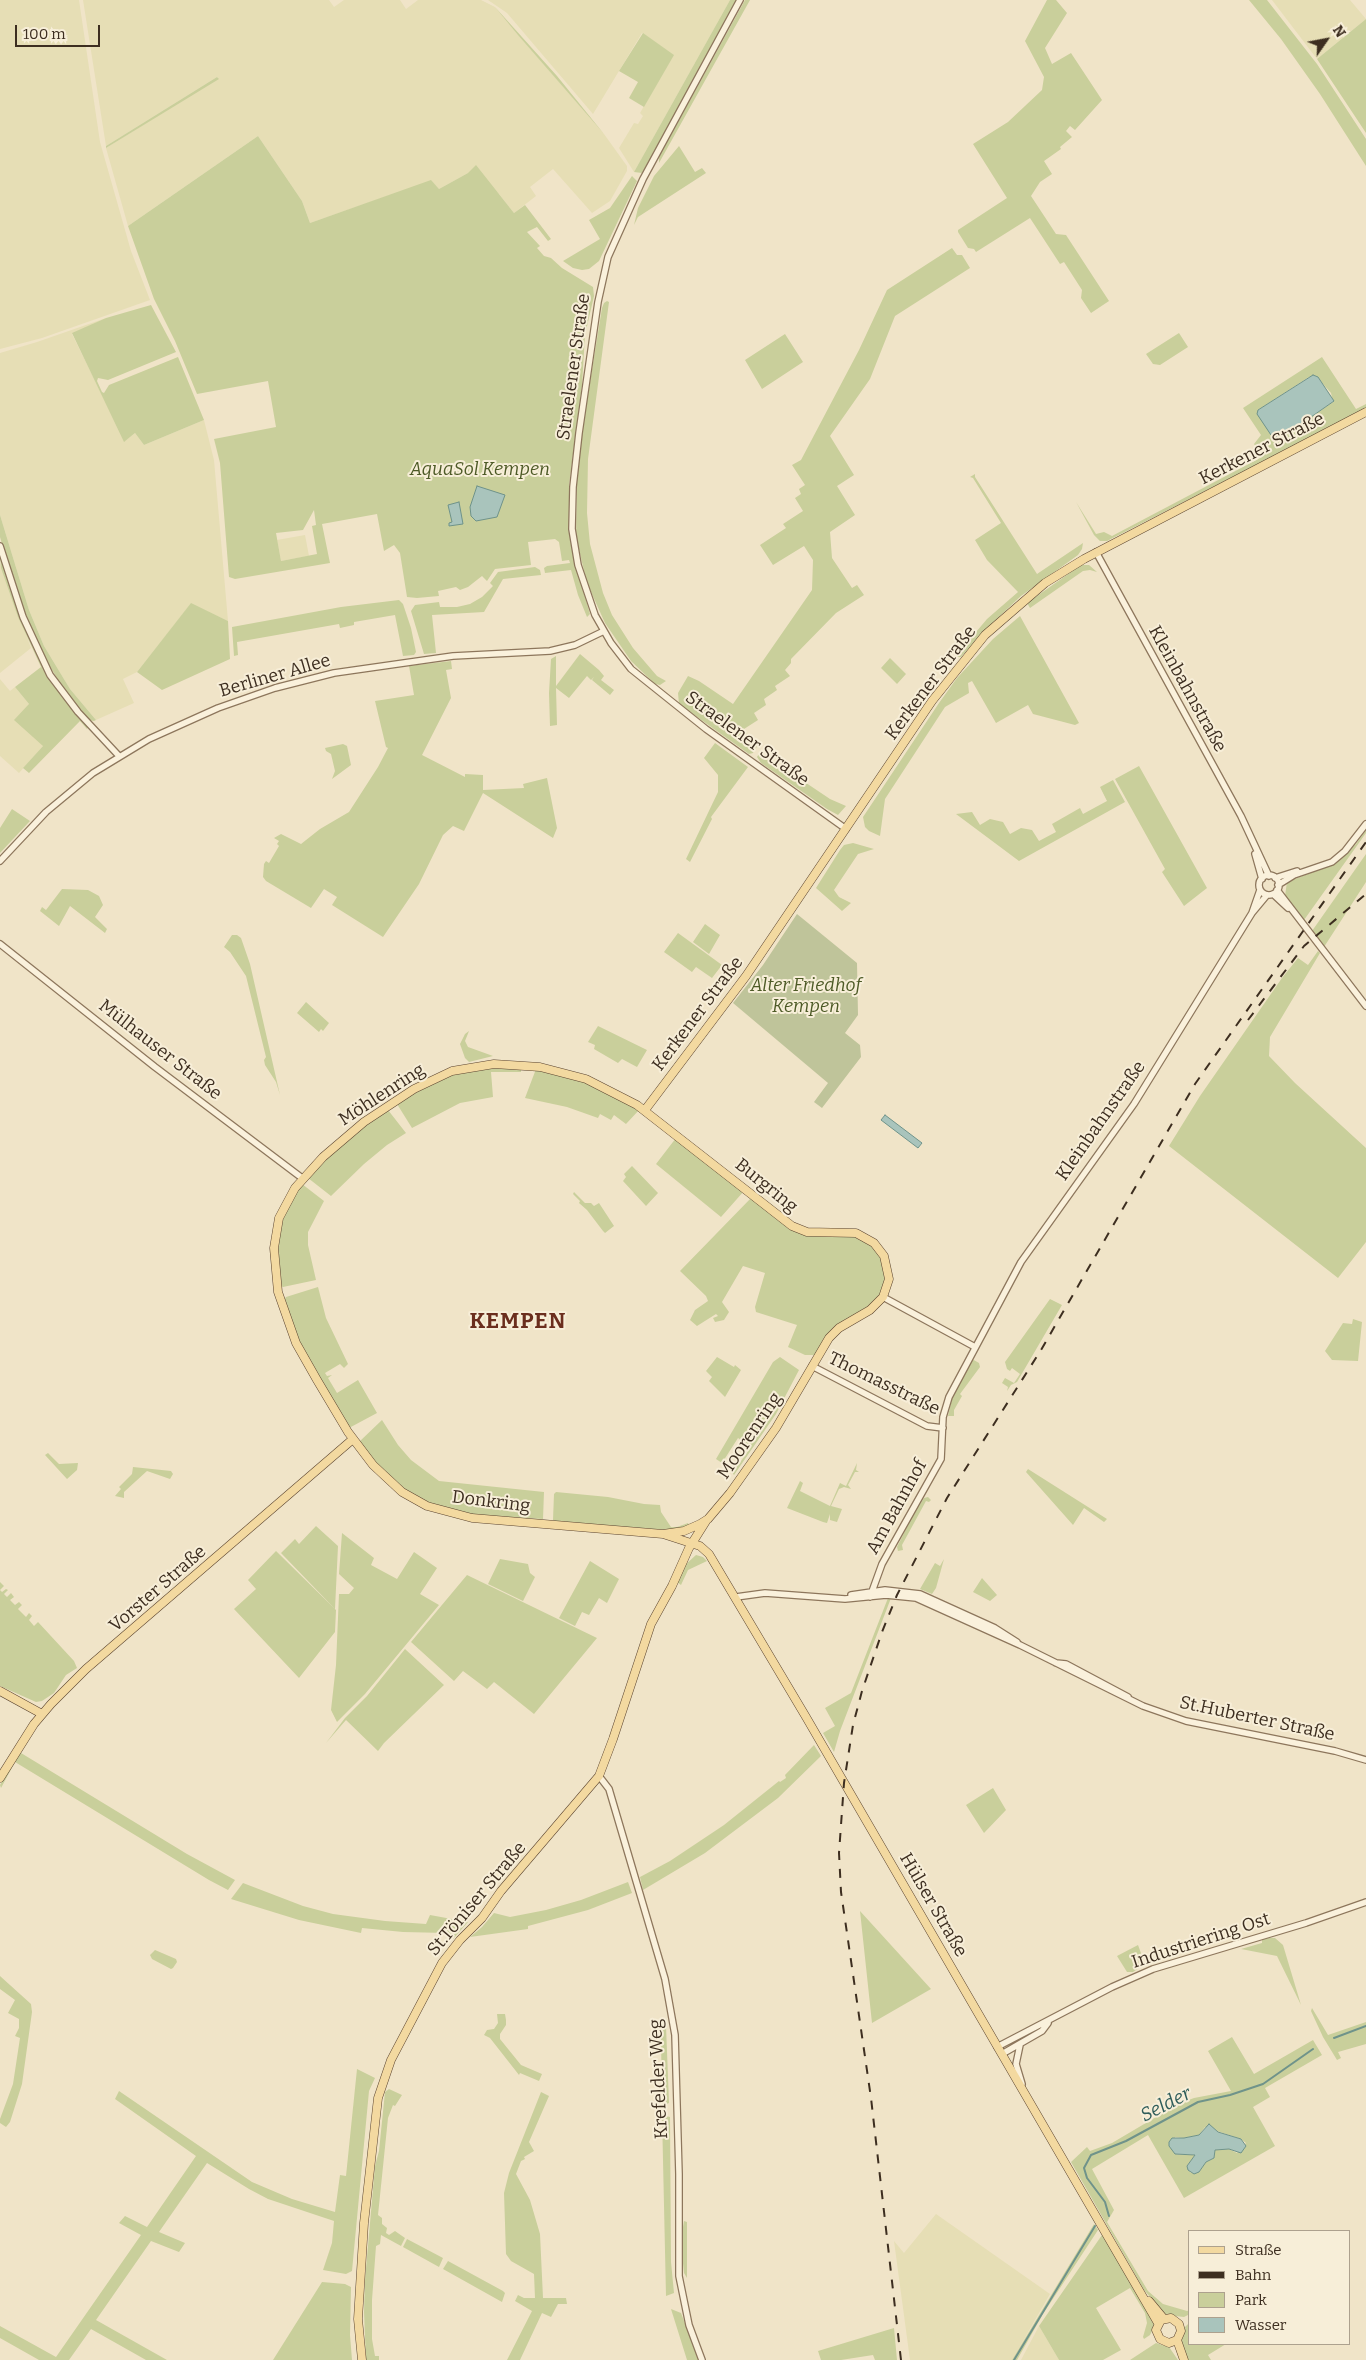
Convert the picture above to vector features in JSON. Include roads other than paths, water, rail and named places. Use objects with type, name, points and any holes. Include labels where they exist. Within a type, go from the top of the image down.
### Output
[{"type":"main road","name":"Kerkener Straße","points":[[645,1110],[746,976],[932,701],[985,636],[1045,584],[1096,552],[1366,412]]},
{"type":"main road","name":"Möhlenring","points":[[302,1178],[353,1130],[403,1096],[444,1074],[476,1066],[504,1063],[528,1065],[570,1074],[608,1089],[645,1110]]},
{"type":"main road","name":"Burgring","points":[[645,1110],[792,1226],[814,1233],[852,1232],[874,1243],[881,1251],[888,1268],[889,1279],[883,1297]]},
{"type":"main road","name":"Donkring","points":[[302,1178],[289,1197],[279,1218],[274,1240],[274,1265],[278,1292],[287,1322],[317,1380],[353,1439],[372,1465],[395,1487],[414,1500],[435,1510],[472,1518],[663,1534],[692,1543]]},
{"type":"main road","points":[[812,1366],[832,1334],[870,1310],[883,1297]]},
{"type":"main road","name":"Moorenring","points":[[708,1519],[738,1482],[776,1428],[812,1366]]},
{"type":"main road","name":"Vorster Straße","points":[[0,1778],[14,1753],[42,1714],[86,1670],[353,1439]]},
{"type":"main road","name":"Donkring","points":[[663,1534],[688,1530],[708,1519]]},
{"type":"main road","points":[[692,1543],[708,1519]]},
{"type":"main road","name":"Hülser Straße","points":[[692,1543],[702,1547],[710,1555],[736,1597],[997,2047],[1140,2290],[1161,2321]]},
{"type":"main road","name":"St.Töniser Straße","points":[[362,2360],[358,2319],[364,2223],[378,2098],[391,2060],[442,1963],[460,1940],[482,1918],[501,1890],[598,1776],[613,1739],[651,1624],[692,1543]]},
{"type":"main road","points":[[0,1692],[42,1714]]},
{"type":"main road","name":"Hülser Straße","points":[[1174,2319],[1179,2324],[1180,2334],[1173,2341],[1162,2341],[1158,2336],[1156,2330],[1161,2321],[1174,2319]]},
{"type":"main road","name":"Hülser Straße","points":[[1173,2341],[1180,2360]]},
{"type":"main road","name":"Hülser Straße","points":[[1173,2341],[1184,2360]]},
{"type":"street","name":"Straelener Straße","points":[[740,0],[643,179],[612,248],[602,286],[578,442],[573,487],[572,529],[578,565],[585,589],[604,630],[631,669],[659,693],[846,829]]},
{"type":"street","points":[[0,546],[23,617],[47,668],[69,701],[119,756]]},
{"type":"street","name":"Kleinbahnstraße","points":[[1096,552],[1241,816],[1272,877],[1274,891],[1252,913]]},
{"type":"street","name":"Berliner Allee","points":[[0,861],[55,804],[93,773],[119,756],[168,729],[218,708],[275,688],[325,675],[420,660],[550,651],[575,645],[604,630]]},
{"type":"street","points":[[1260,890],[1274,891],[1294,876],[1327,864],[1341,855],[1366,824]]},
{"type":"street","name":"Kleinbahnstraße","points":[[976,1347],[1030,1247],[1134,1104],[1252,913],[1262,879],[1252,840]]},
{"type":"street","points":[[1262,879],[1312,869]]},
{"type":"street","points":[[1274,891],[1298,918],[1366,1006]]},
{"type":"street","name":"Mülhauser Straße","points":[[0,944],[155,1067],[302,1178]]},
{"type":"street","points":[[883,1297],[976,1347]]},
{"type":"street","name":"Am Bahnhof","points":[[870,1594],[882,1564],[939,1465],[943,1451],[943,1428],[947,1402],[976,1347]]},
{"type":"street","name":"Thomasstraße","points":[[812,1366],[927,1426],[943,1428]]},
{"type":"street","name":"St.Huberter Straße","points":[[736,1597],[764,1593],[845,1599],[870,1594],[916,1598],[1020,1645],[1142,1706],[1186,1721],[1366,1760]]},
{"type":"street","name":"Krefelder Weg","points":[[598,1776],[609,1789],[665,1978],[675,2035],[680,2174],[679,2276],[689,2325],[702,2360]]},
{"type":"street","name":"Industriering Ost","points":[[997,2047],[1112,1987],[1153,1969],[1298,1926],[1366,1902]]},
{"type":"street","name":"Industriering Ost","points":[[1002,2054],[1042,2031],[1051,2020]]},
{"type":"street","points":[[1020,2045],[1016,2064],[1026,2096]]},
{"type":"water","points":[[1313,375],[1318,377],[1334,401],[1281,438],[1271,435],[1257,414],[1258,410]]},
{"type":"water","points":[[477,486],[505,495],[497,517],[476,521],[471,516],[470,507]]},
{"type":"water","points":[[459,502],[463,524],[449,526],[449,523],[452,522],[448,505]]},
{"type":"water","points":[[885,1115],[922,1143],[918,1148],[881,1120]]},
{"type":"water","points":[[1209,2124],[1218,2132],[1241,2139],[1246,2146],[1241,2153],[1229,2149],[1215,2150],[1214,2158],[1206,2162],[1199,2172],[1194,2174],[1188,2170],[1187,2166],[1195,2155],[1175,2154],[1169,2146],[1169,2142],[1172,2138],[1199,2135]]},
{"type":"waterway","name":"Selder","points":[[1334,2038],[1366,2026]]},
{"type":"waterway","name":"Selder","points":[[1109,2216],[1105,2202],[1087,2178],[1084,2168],[1091,2155],[1126,2141],[1198,2102],[1230,2095],[1263,2084],[1313,2049]]},
{"type":"waterway","name":"Selder","points":[[1014,2360],[1095,2226]]},
{"type":"railway","points":[[901,2360],[871,2098],[841,1892],[839,1853],[844,1783],[853,1725],[862,1691],[897,1595],[947,1498],[1041,1350],[1195,1084],[1366,842]]},
{"type":"railway","points":[[1248,1020],[1304,946],[1366,894]]},
{"type":"district","name":"KEMPEN","points":[[518,1322]]},
{"type":"park label","name":"AquaSol Kempen","points":[[480,470]]},
{"type":"park label","name":"Alter Friedhof Kempen","points":[[806,996]]}]
